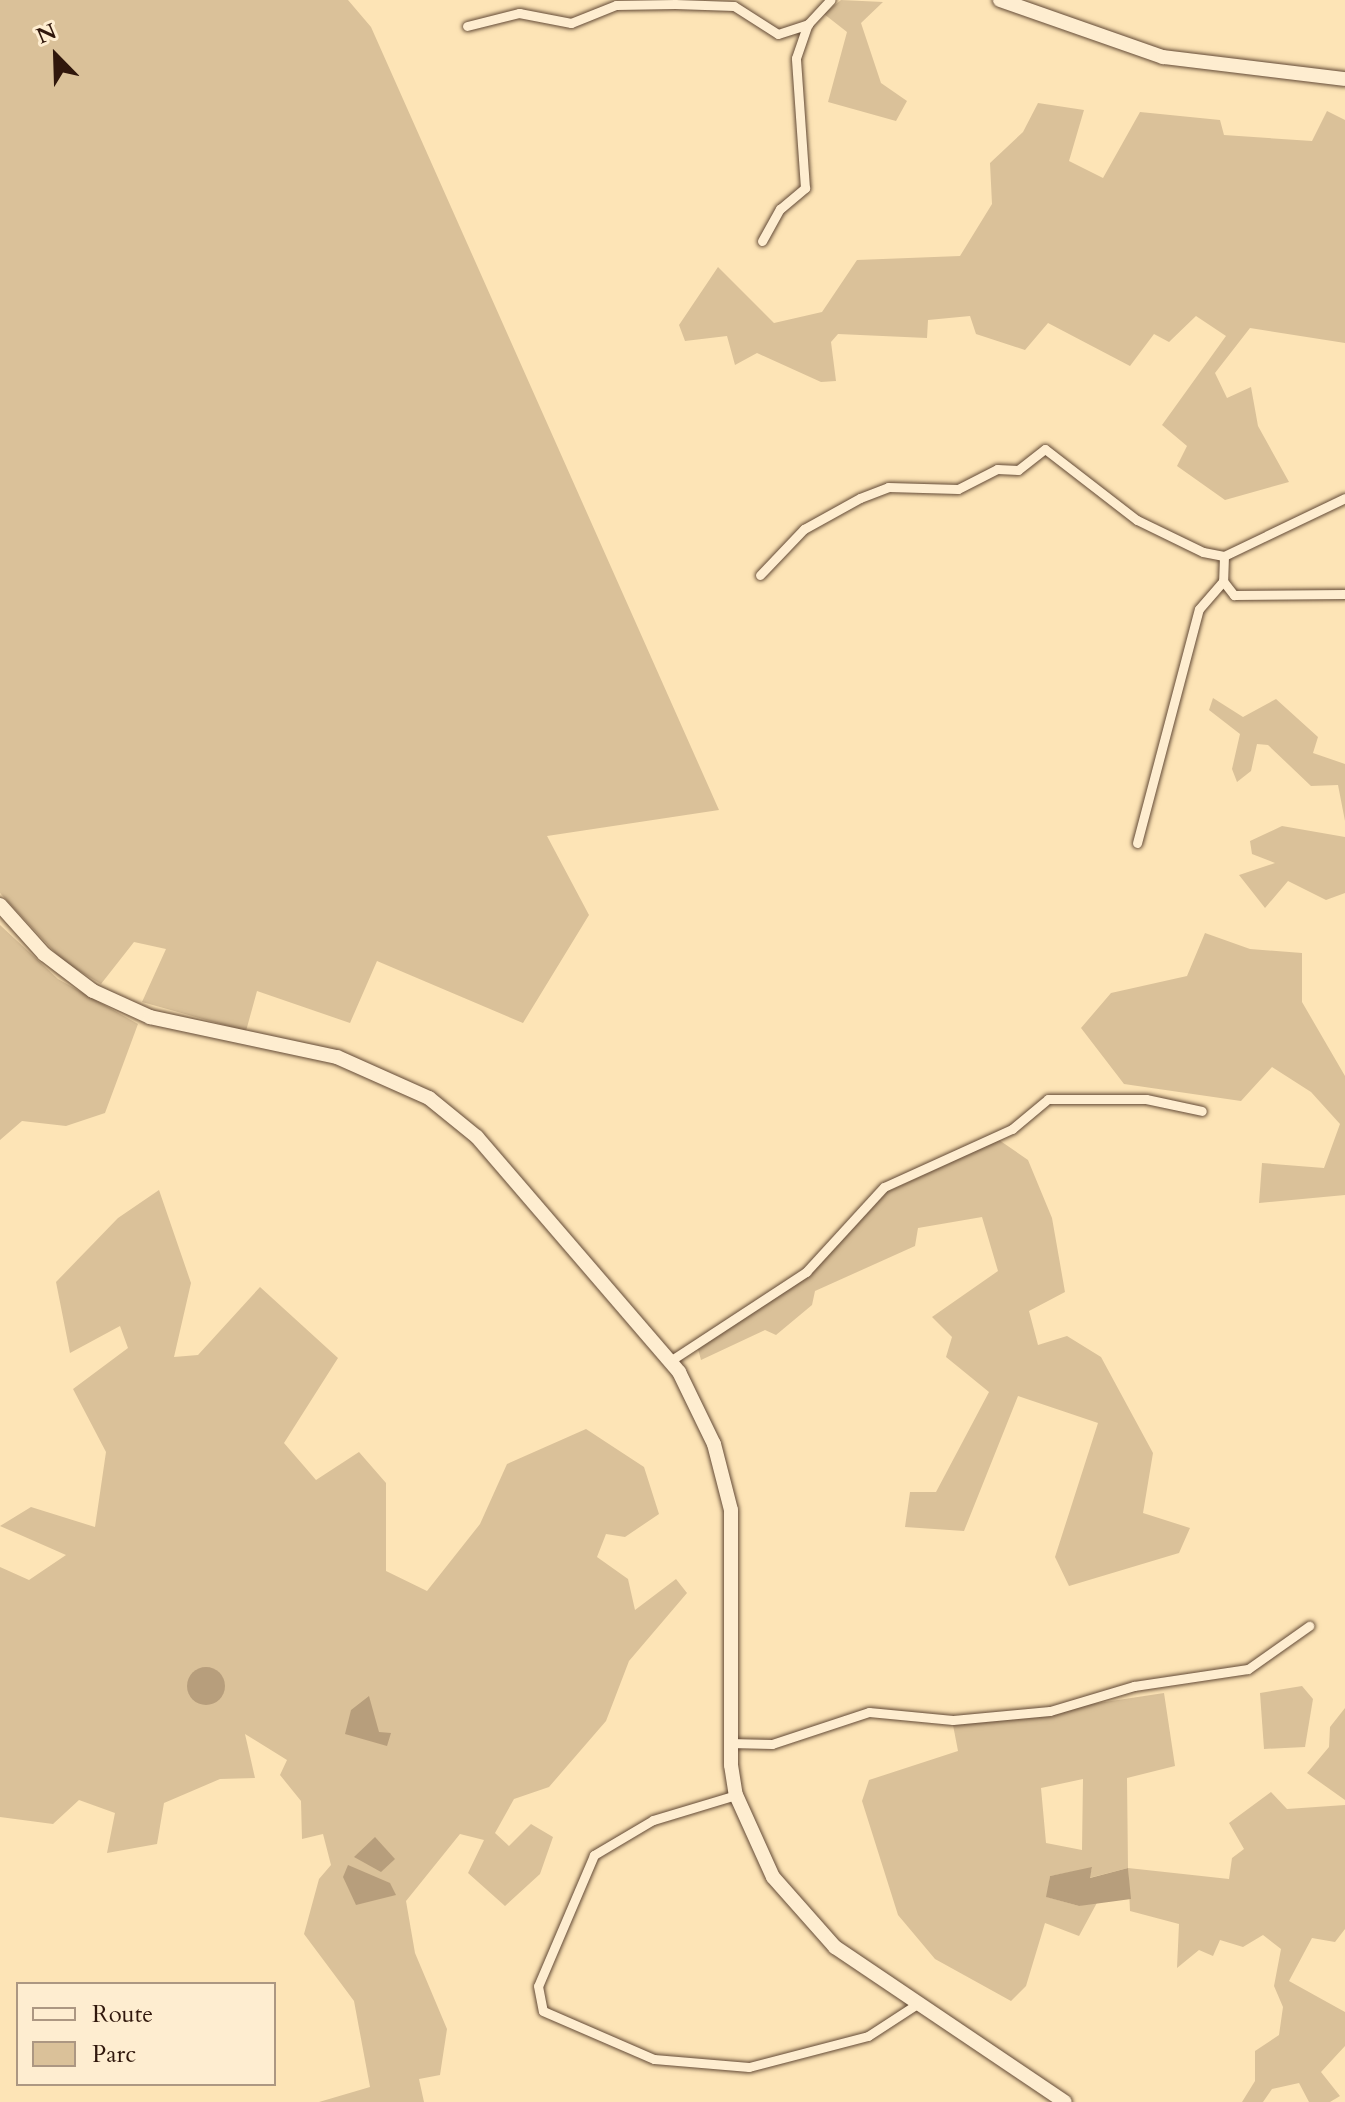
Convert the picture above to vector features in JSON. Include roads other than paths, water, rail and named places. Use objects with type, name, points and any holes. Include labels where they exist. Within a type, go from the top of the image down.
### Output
[{"type":"street","points":[[762,241],[780,209],[805,188],[796,58],[808,24],[830,0]]},
{"type":"street","points":[[1000,0],[1163,57],[1345,79]]},
{"type":"street","points":[[467,26],[519,13],[571,23],[616,5],[675,4],[734,6],[778,34],[808,24]]},
{"type":"street","points":[[760,575],[804,529],[860,498],[888,487],[958,489],[997,469],[1018,470],[1045,449],[1176,544],[1224,556],[1345,498]]},
{"type":"street","points":[[1137,843],[1199,609],[1223,581],[1224,556]]},
{"type":"street","points":[[1223,581],[1234,595],[1249,597],[1345,594]]},
{"type":"street","points":[[0,905],[44,954],[120,1004],[337,1057],[429,1098],[477,1137],[670,1361],[694,1395],[731,1510],[729,1743],[736,1795],[789,1900],[835,1947],[914,2006],[1065,2102]]},
{"type":"street","points":[[670,1361],[806,1272],[884,1187],[1012,1129],[1048,1099],[1146,1099],[1202,1111]]},
{"type":"street","points":[[729,1743],[772,1744],[869,1712],[953,1720],[1050,1711],[1134,1686],[1248,1669],[1309,1626]]},
{"type":"street","points":[[736,1795],[653,1820],[594,1855],[538,1986],[543,2011],[654,2059],[749,2067],[868,2036],[914,2006]]}]
